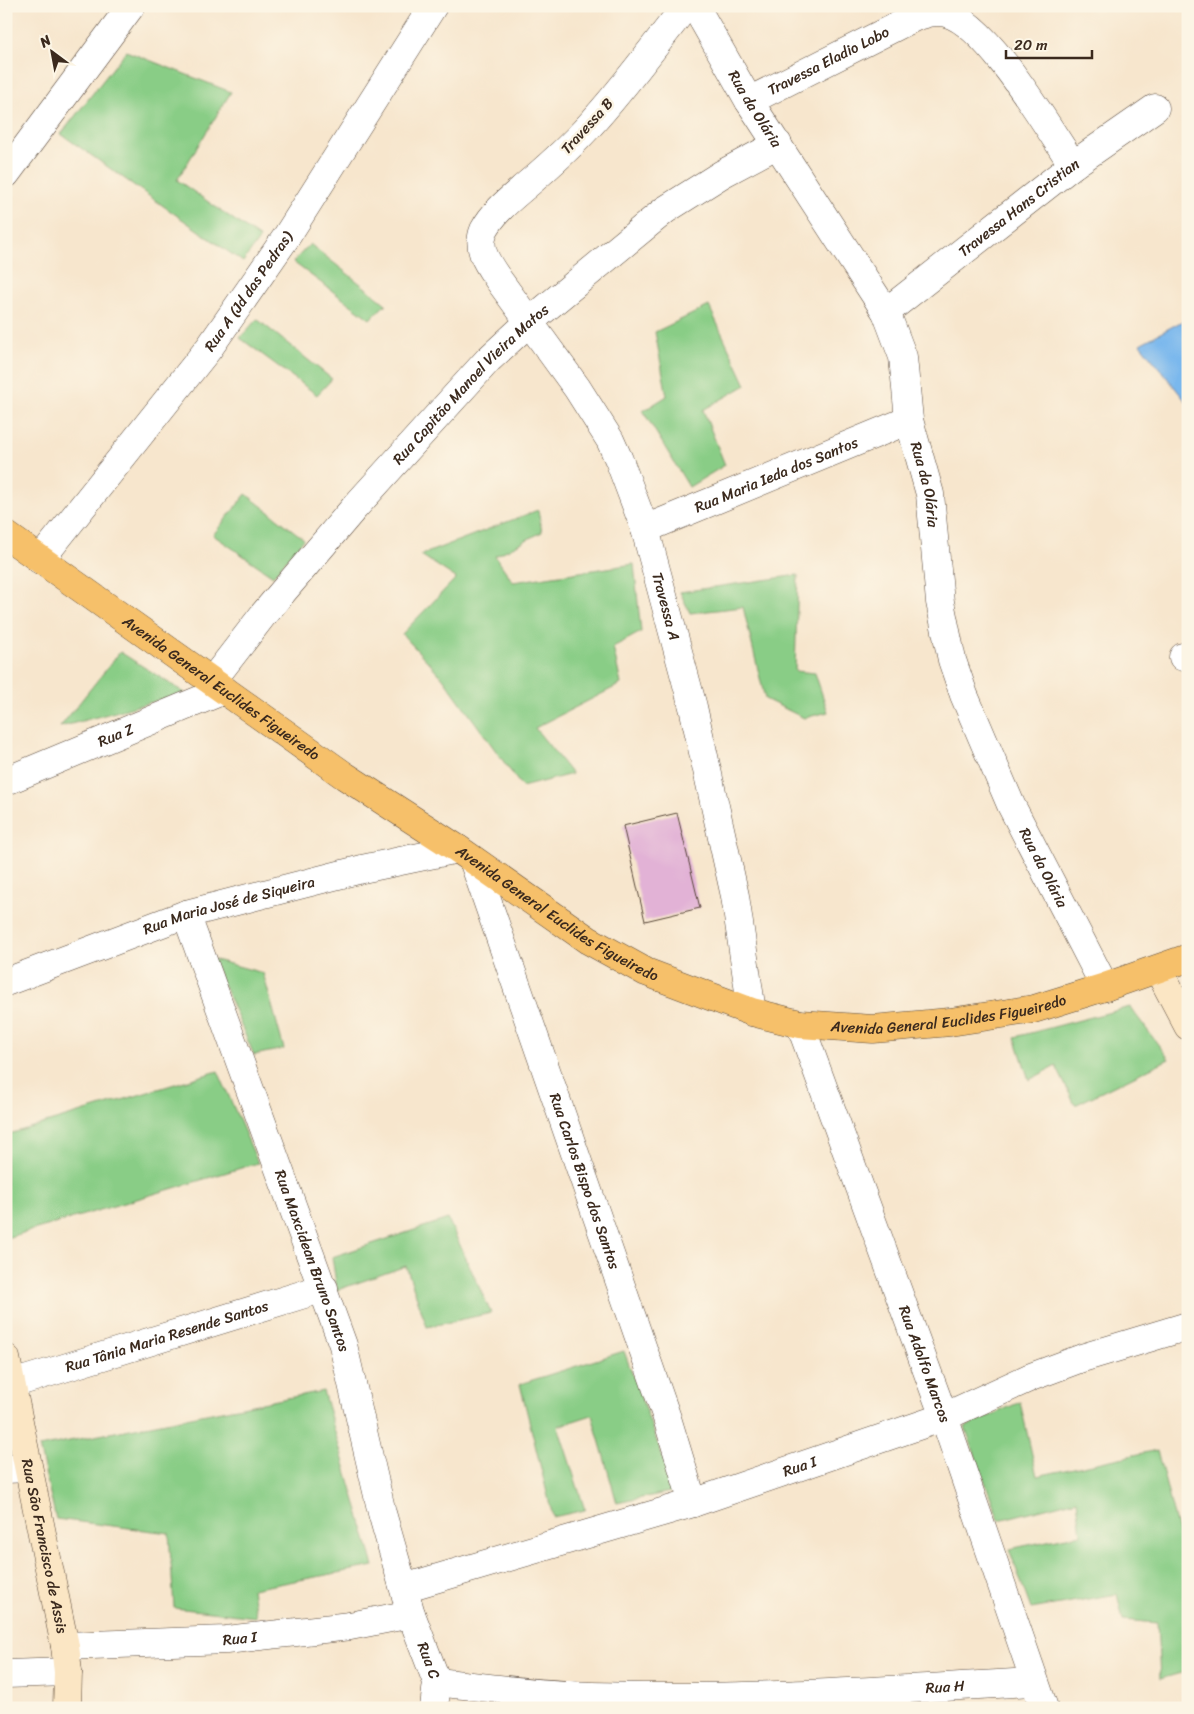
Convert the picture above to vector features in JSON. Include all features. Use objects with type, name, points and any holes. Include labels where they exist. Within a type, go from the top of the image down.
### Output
[{"type":"main road","name":"Avenida General Euclides Figueiredo","points":[[6,535],[345,776],[465,854],[588,940],[646,972],[752,1012],[800,1024],[873,1029],[950,1022],[1034,1009],[1188,958]]},
{"type":"street","points":[[6,174],[131,6]]},
{"type":"street","name":"Rua A (Jd das Pedras)","points":[[40,560],[209,348],[284,239],[433,6]]},
{"type":"street","name":"Travessa B","points":[[481,239],[484,230],[494,215],[560,156],[590,125],[686,6]]},
{"type":"street","name":"Rua da Olária","points":[[695,6],[749,101],[886,312],[903,356],[909,420],[930,494],[940,602],[952,660],[964,695],[1011,805],[1105,987]]},
{"type":"street","name":"Travessa Eladio Lobo","points":[[749,101],[913,18],[936,11],[954,16],[990,47],[1016,80],[1072,165]]},
{"type":"street","name":"Travessa Hans Cristian","points":[[886,312],[1072,165],[1155,108]]},
{"type":"street","name":"Rua Capitão Manoel Vieira Matos","points":[[218,685],[263,615],[355,507],[470,378],[529,322],[665,210],[722,174],[778,144]]},
{"type":"street","name":"Travessa A","points":[[481,239],[481,249],[486,260],[577,388],[610,440],[645,529],[693,707],[733,886],[752,1012]]},
{"type":"street","name":"Rua Maria Ieda dos Santos","points":[[645,529],[909,420]]},
{"type":"street","name":"Rua Z","points":[[6,781],[218,685]]},
{"type":"street","name":"Rua Maria José de Siqueira","points":[[6,982],[186,914],[362,869],[465,854]]},
{"type":"street","name":"Rua Carlos Bispo dos Santos","points":[[465,854],[664,1409],[693,1503]]},
{"type":"street","name":"Rua Maxcidean Bruno Santos","points":[[186,914],[344,1345],[382,1513],[411,1614]]},
{"type":"street","points":[[1158,969],[1188,1026]]},
{"type":"street","name":"Rua Adolfo Marcos","points":[[800,1024],[944,1417],[1044,1708]]},
{"type":"street","name":"Rua Tânia Maria Resende Santos","points":[[12,1384],[324,1288]]},
{"type":"street","name":"Rua I","points":[[404,1588],[693,1503],[944,1417],[1031,1377],[1082,1358],[1188,1326]]},
{"type":"street","name":"Rua São Francisco de Assis","points":[[6,1358],[12,1384],[17,1468],[67,1659],[67,1708]]},
{"type":"street","name":"Rua I","points":[[6,1674],[67,1659],[350,1626],[411,1614]]},
{"type":"street","name":"Rua C","points":[[411,1614],[436,1695]]},
{"type":"street","name":"Rua H","points":[[436,1695],[516,1691],[569,1695],[778,1696],[1034,1682]]},
{"type":"green space","points":[[126,51],[231,92],[177,180],[260,238],[243,262],[61,134]]},
{"type":"green space","points":[[310,244],[386,304],[370,319],[293,262]]},
{"type":"green space","points":[[709,306],[746,385],[703,410],[725,465],[689,487],[643,411],[667,396],[655,332]]},
{"type":"green space","points":[[257,319],[332,379],[317,395],[240,338]]},
{"type":"green space","points":[[246,494],[304,539],[273,576],[213,535]]},
{"type":"green space","points":[[538,510],[542,532],[495,556],[513,582],[634,564],[641,632],[613,647],[621,684],[535,728],[572,774],[522,787],[443,678],[402,634],[456,578],[421,555]]},
{"type":"green space","points":[[798,575],[795,671],[815,673],[828,712],[804,718],[765,699],[743,607],[690,613],[680,592]]},
{"type":"green space","points":[[120,652],[185,693],[60,727]]},
{"type":"green space","points":[[212,959],[263,973],[284,1049],[254,1055]]},
{"type":"green space","points":[[1130,1007],[1169,1059],[1075,1105],[1056,1066],[1029,1080],[1015,1037]]},
{"type":"green space","points":[[218,1071],[258,1163],[6,1238],[6,1135]]},
{"type":"green space","points":[[448,1219],[491,1313],[427,1327],[406,1266],[337,1290],[332,1257]]},
{"type":"green space","points":[[624,1351],[675,1491],[617,1503],[592,1415],[558,1426],[585,1510],[553,1517],[520,1384]]},
{"type":"green space","points":[[323,1391],[374,1566],[252,1589],[256,1617],[174,1608],[169,1533],[56,1519],[39,1447]]},
{"type":"green space","points":[[1020,1402],[1037,1476],[1157,1450],[1182,1547],[1188,1547],[1188,1671],[1160,1679],[1157,1623],[1123,1620],[1117,1594],[1031,1609],[1009,1549],[1081,1534],[1077,1500],[999,1520],[965,1427]]},
{"type":"water","points":[[1188,318],[1188,404],[1140,344]]},
{"type":"building","points":[[677,813],[700,908],[645,921],[623,826]]}]
